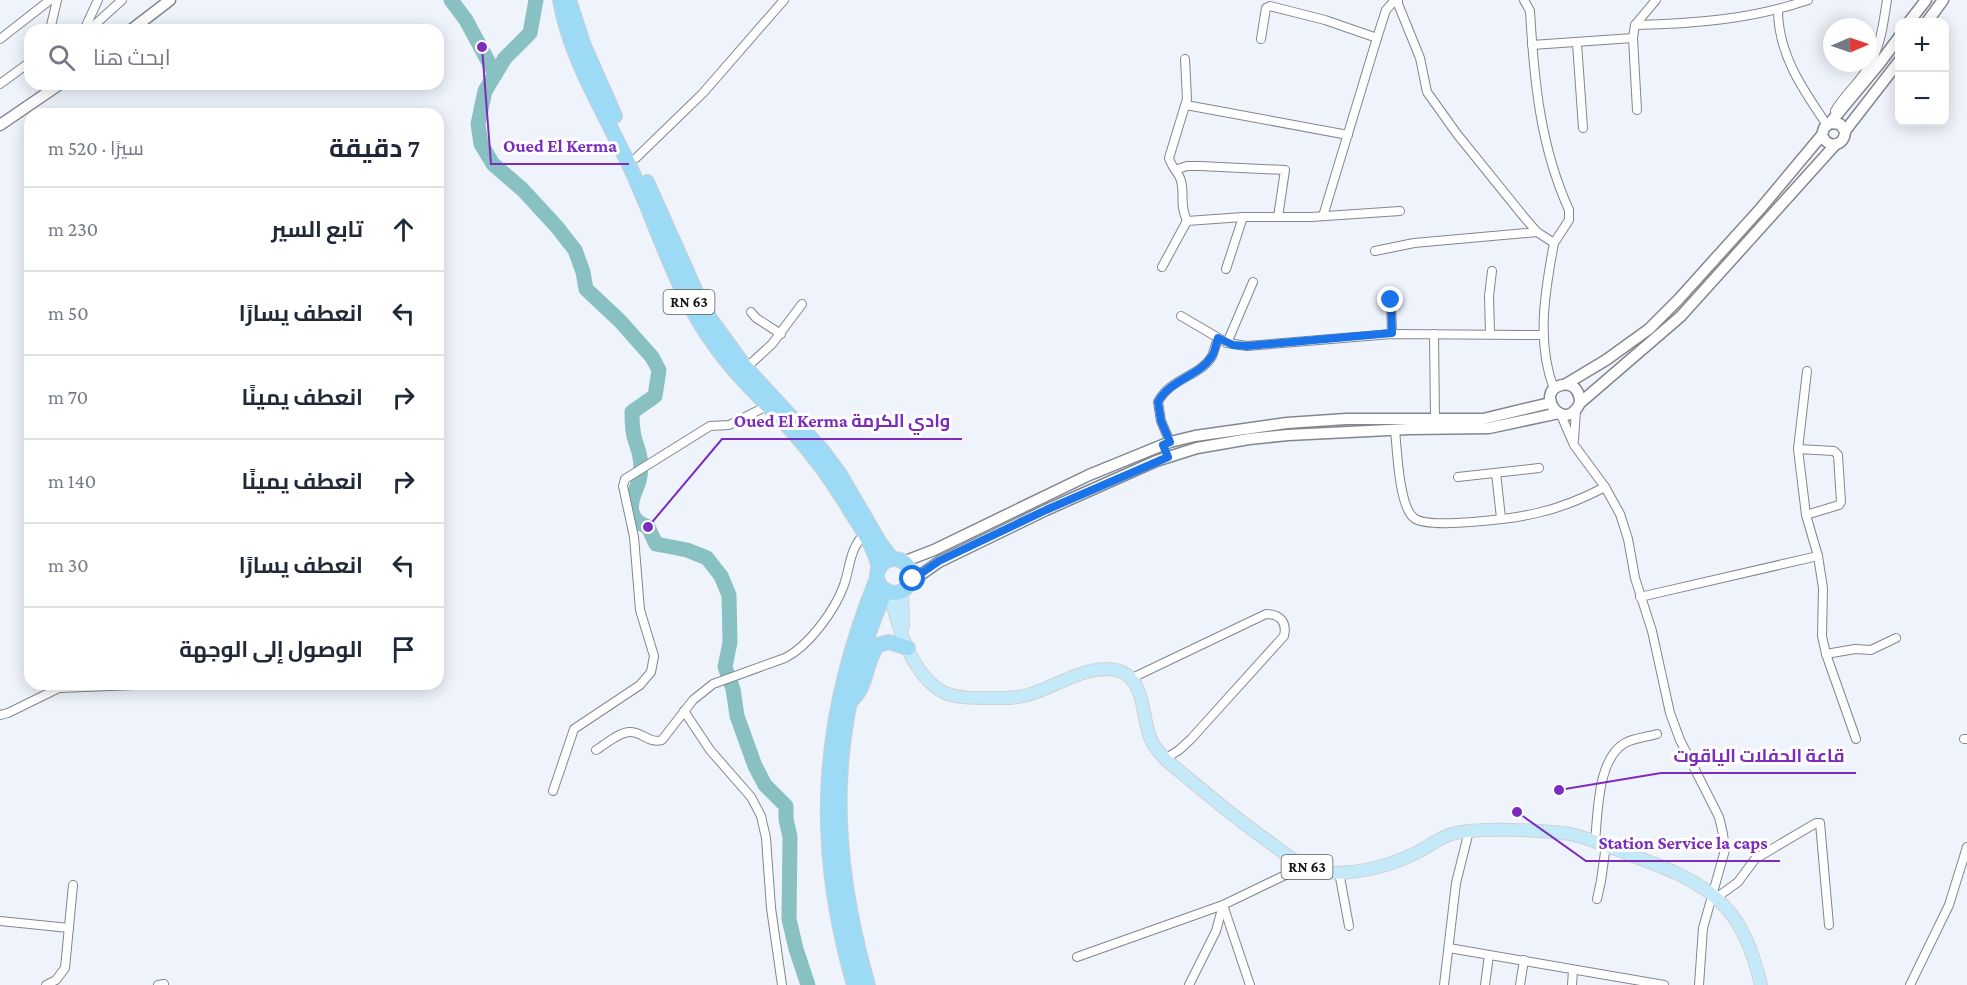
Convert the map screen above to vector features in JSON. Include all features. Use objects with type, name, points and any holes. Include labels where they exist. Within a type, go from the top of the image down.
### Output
[{"type":"highway","name":"RN 63","points":[[560,0],[574,49],[699,321],[715,346],[793,432],[825,472],[873,548],[878,573]]},
{"type":"highway","name":"RN 63","points":[[569,0],[584,46],[697,294],[711,320],[746,368]]},
{"type":"highway","points":[[746,368],[822,450],[897,560],[910,571],[864,645],[848,703],[840,774],[840,835],[849,909],[868,985]]},
{"type":"highway","points":[[854,985],[839,930],[829,866],[826,801],[832,740],[837,709],[855,638],[878,573],[885,562],[897,560]]},
{"type":"highway","points":[[878,573],[881,587],[897,589]]},
{"type":"highway","points":[[848,703],[860,691],[878,645],[889,642],[906,644]]},
{"type":"main road","points":[[139,24],[170,0]]},
{"type":"main road","points":[[1913,18],[1926,0]]},
{"type":"main road","points":[[1930,18],[1943,0]]},
{"type":"main road","points":[[1559,413],[1550,403],[1550,396],[1554,389],[1606,360],[1649,329],[1678,300],[1761,208],[1895,42]]},
{"type":"main road","points":[[1130,678],[1124,672],[1110,668],[1089,672],[1020,697],[966,698],[945,693],[930,682],[917,665],[906,644],[896,621],[897,589],[939,561],[1046,510],[1168,457],[1197,448],[1249,439],[1395,430],[1489,428],[1559,413],[1566,414],[1681,316],[1835,145],[1843,140],[1845,131],[1895,65]]},
{"type":"main road","points":[[25,108],[51,90]]},
{"type":"main road","points":[[0,125],[24,109]]},
{"type":"main road","points":[[1827,127],[1840,124],[1845,131]]},
{"type":"main road","points":[[1827,127],[1826,142],[1835,145]]},
{"type":"main road","points":[[1566,384],[1574,387],[1578,392],[1578,406]]},
{"type":"main road","points":[[897,560],[934,550],[1089,475],[1166,443],[1220,431],[1287,423],[1346,419],[1484,419],[1550,403]]},
{"type":"main road","points":[[1166,443],[1168,457]]},
{"type":"main road","name":"RN 63","points":[[1130,678],[1141,700],[1149,735],[1155,748],[1165,759],[1248,828],[1304,866],[1316,870],[1339,872],[1362,870],[1387,864],[1415,853],[1450,834],[1469,831],[1539,831],[1571,834],[1671,871],[1715,897],[1740,926],[1750,946],[1761,985]]},
{"type":"street","points":[[0,39],[50,0]]},
{"type":"street","points":[[52,24],[57,0]]},
{"type":"street","points":[[87,24],[98,0]]},
{"type":"street","points":[[96,24],[122,0]]},
{"type":"street","points":[[636,158],[703,93],[784,0]]},
{"type":"street","points":[[1323,216],[1386,10],[1397,0],[1420,58],[1427,92],[1457,134],[1538,232],[1554,243]]},
{"type":"street","points":[[1524,0],[1530,11]]},
{"type":"street","points":[[1533,0],[1530,11],[1532,45],[1542,130],[1569,210],[1569,220],[1554,243],[1542,335],[1546,370],[1554,389]]},
{"type":"street","points":[[1637,110],[1633,38],[1635,25],[1656,0]]},
{"type":"street","points":[[1635,25],[1688,24],[1778,10],[1808,0]]},
{"type":"street","points":[[1778,10],[1783,46],[1801,87],[1827,127],[1843,98],[1866,71],[1876,54],[1883,32],[1887,0]]},
{"type":"street","points":[[1261,39],[1266,8],[1270,6],[1324,20],[1377,38]]},
{"type":"street","points":[[1532,45],[1633,38]]},
{"type":"street","points":[[1577,43],[1583,128]]},
{"type":"street","points":[[1185,59],[1187,99],[1169,158],[1181,180],[1182,211],[1187,221]]},
{"type":"street","points":[[0,84],[24,66]]},
{"type":"street","points":[[1186,105],[1348,135]]},
{"type":"street","points":[[1175,170],[1187,166],[1285,170],[1278,217]]},
{"type":"street","points":[[1187,221],[1400,211]]},
{"type":"street","points":[[1226,269],[1243,217]]},
{"type":"street","points":[[1162,267],[1187,221]]},
{"type":"street","points":[[1375,251],[1414,243],[1538,232]]},
{"type":"street","points":[[1490,334],[1489,296],[1492,271]]},
{"type":"street","points":[[1227,343],[1253,282]]},
{"type":"street","points":[[1391,300],[1392,333]]},
{"type":"street","points":[[746,368],[781,334],[802,304]]},
{"type":"street","points":[[751,312],[756,318],[781,334]]},
{"type":"street","points":[[1181,316],[1227,343],[1247,346],[1392,333],[1542,335]]},
{"type":"street","points":[[1434,334],[1435,419]]},
{"type":"street","points":[[1166,443],[1158,402],[1166,389],[1196,371],[1211,357],[1218,338]]},
{"type":"street","points":[[1807,371],[1798,449],[1806,515],[1818,556],[1823,588],[1822,636],[1826,654],[1856,739]]},
{"type":"street","points":[[553,791],[574,729],[640,684],[648,677],[653,667],[654,656],[638,596],[634,537],[623,486],[625,479],[710,426],[729,425],[767,406]]},
{"type":"street","points":[[1574,445],[1578,406]]},
{"type":"street","points":[[1559,413],[1574,445],[1605,487],[1620,514],[1628,539],[1635,578],[1653,631],[1670,713],[1694,770],[1719,817],[1724,834],[1725,850],[1715,897],[1703,928],[1699,985]]},
{"type":"street","points":[[1395,430],[1405,503],[1413,518],[1430,524],[1462,523],[1537,513],[1586,498],[1605,487]]},
{"type":"street","points":[[1798,449],[1834,451],[1838,455],[1841,502],[1839,505],[1806,515]]},
{"type":"street","points":[[1458,477],[1539,468]]},
{"type":"street","points":[[1496,473],[1501,518]]},
{"type":"street","points":[[596,750],[628,732],[634,732],[651,741],[660,741],[700,693],[713,684],[791,656],[820,626],[839,595],[853,547],[865,533]]},
{"type":"street","points":[[1641,597],[1818,556]]},
{"type":"street","points":[[1130,678],[1266,614],[1275,614],[1286,628],[1284,636],[1191,739],[1165,759]]},
{"type":"street","points":[[1826,654],[1855,649],[1871,650],[1896,638]]},
{"type":"street","points":[[0,715],[55,690]]},
{"type":"street","points":[[684,711],[710,750],[751,797],[761,816],[766,838],[769,886],[782,985]]},
{"type":"street","points":[[1597,899],[1601,881],[1603,775],[1618,748],[1626,743],[1657,734]]},
{"type":"street","points":[[1715,897],[1738,882],[1755,859],[1816,823],[1820,824],[1829,925]]},
{"type":"street","points":[[1444,985],[1456,883],[1469,831]]},
{"type":"street","points":[[1910,985],[1949,905],[1967,847]]},
{"type":"street","points":[[1077,957],[1223,905],[1304,866]]},
{"type":"street","points":[[1339,872],[1349,926]]},
{"type":"street","points":[[46,985],[57,980],[65,968],[73,885]]},
{"type":"street","points":[[1190,985],[1216,931],[1223,905]]},
{"type":"street","points":[[1223,905],[1250,985]]},
{"type":"street","points":[[0,921],[69,928]]},
{"type":"street","points":[[1449,948],[1664,985]]},
{"type":"street","points":[[1485,985],[1490,955]]},
{"type":"street","points":[[1520,985],[1524,960]]},
{"type":"street","points":[[1572,985],[1573,970]]},
{"type":"street","points":[[158,985],[164,984]]},
{"type":"waterway","points":[[451,0],[466,20],[495,74]]},
{"type":"waterway","points":[[536,0],[530,33],[505,58],[485,91],[478,124],[481,144],[493,164],[523,190],[557,227],[575,250],[586,289],[620,321],[652,357],[659,370],[655,396],[632,412],[633,433],[641,465],[631,508],[636,520],[648,527],[656,544],[687,550],[707,558],[721,576],[729,595],[730,642],[725,667],[733,689],[737,716],[755,766],[765,785],[786,806],[790,837],[789,919],[808,985]]},
{"type":"place","name":"Oued El Kerma","points":[[482,47]]},
{"type":"place","name":"Oued El Kerma وادي الكرمة","points":[[648,527]]},
{"type":"place","name":"قاعة الحفلات الياقوت","points":[[1559,790]]},
{"type":"place","name":"Station Service la caps","points":[[1517,812]]},
{"type":"route","points":[[913,579],[939,561],[1046,510],[1168,457],[1163,445],[1170,442],[1161,421],[1158,402],[1166,389],[1204,365],[1211,357],[1218,338],[1233,345],[1247,346],[1392,333],[1391,300]]}]
